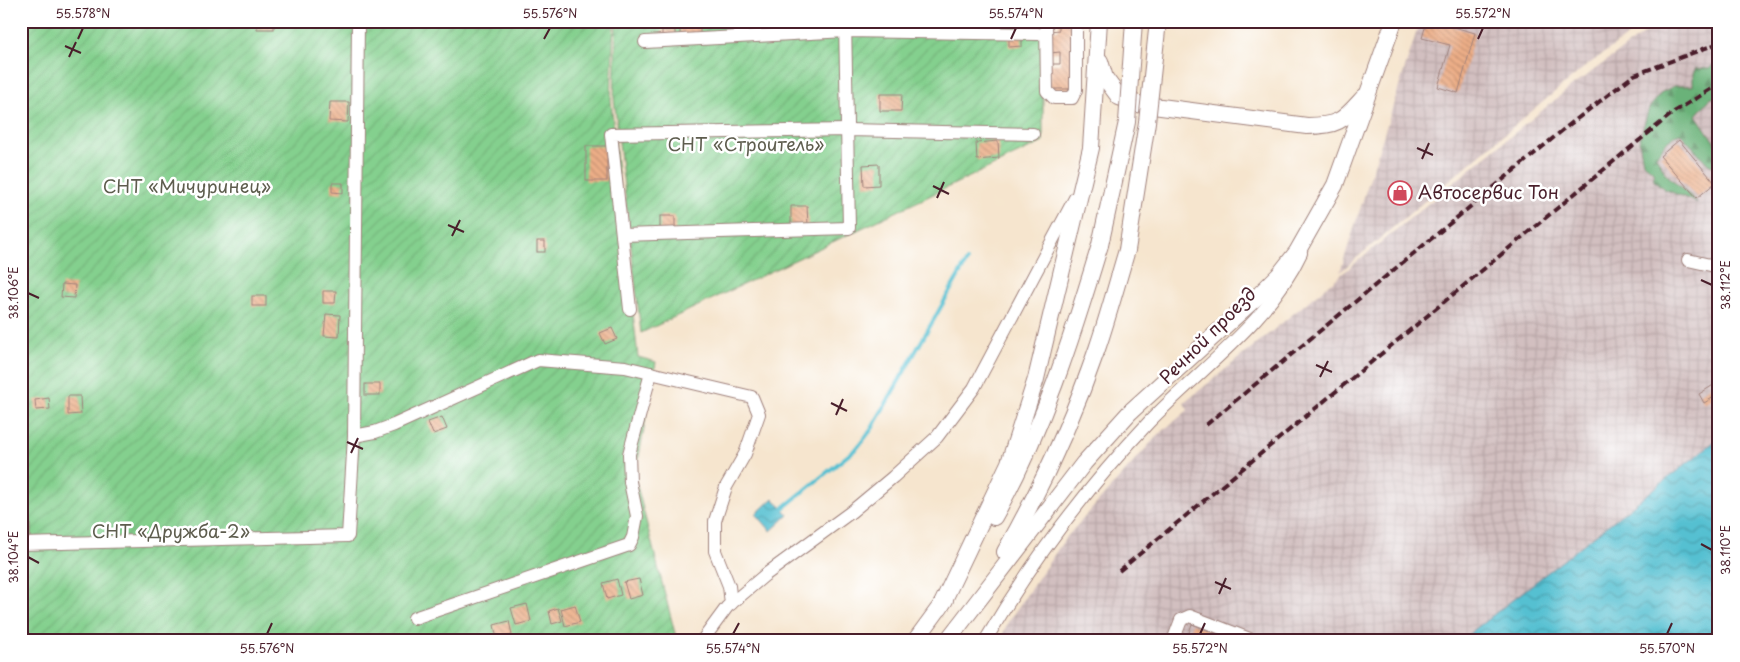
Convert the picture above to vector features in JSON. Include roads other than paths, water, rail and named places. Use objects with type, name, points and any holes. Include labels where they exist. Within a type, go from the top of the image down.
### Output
[{"type":"main road","points":[[940,608],[1009,464],[1036,379],[1091,148],[1099,21]]},
{"type":"main road","points":[[915,641],[954,588],[1005,498],[1028,449],[1069,345],[1100,245],[1127,122],[1134,21]]},
{"type":"main road","points":[[978,600],[1032,503],[1057,450],[1096,350],[1127,250],[1147,122],[1158,21]]},
{"type":"main road","name":"Речной проезд","points":[[1319,216],[1335,185],[1394,21]]},
{"type":"main road","points":[[1097,51],[1104,78],[1119,96],[1138,104],[1307,126],[1327,126],[1344,118],[1369,92]]},
{"type":"main road","points":[[947,641],[1084,464],[1130,412],[1279,275],[1297,252],[1319,216]]},
{"type":"street","points":[[21,544],[348,536],[354,436],[358,21]]},
{"type":"street","points":[[1046,21],[1047,91],[1054,98],[1072,98],[1076,90],[1076,21]]},
{"type":"street","points":[[645,42],[846,26],[1038,34]]},
{"type":"street","points":[[622,235],[849,228],[846,26]]},
{"type":"street","points":[[630,309],[611,134],[848,130],[1033,134]]},
{"type":"street","points":[[702,641],[731,604],[765,576],[851,512],[893,478],[938,437],[974,388],[1083,182]]},
{"type":"street","name":"Речной проезд","points":[[986,641],[1032,566],[1092,487],[1150,421],[1216,360],[1272,300],[1292,274],[1319,216]]},
{"type":"street","points":[[1688,260],[1719,267]]},
{"type":"street","points":[[354,436],[375,432],[394,425],[538,360],[625,367],[752,397],[759,414],[745,454],[726,488],[715,521],[715,550],[729,586],[731,604]]},
{"type":"street","points":[[414,618],[629,545],[633,537],[637,516],[630,482],[629,454],[652,373]]},
{"type":"street","points":[[1173,641],[1181,620],[1190,616],[1255,641]]},
{"type":"water","points":[[1719,438],[1719,641],[1460,641]]},
{"type":"water","points":[[773,498],[788,515],[771,531],[756,514]]},
{"type":"waterway","points":[[783,508],[857,448],[871,430],[967,261]]},
{"type":"railway","points":[[1206,425],[1569,125],[1634,75],[1719,43]]},
{"type":"railway","points":[[1119,571],[1674,112],[1719,84]]},
{"type":"place","name":"Автосервис Тон","points":[[1400,193]]},
{"type":"park label","name":"СНТ «Строитель»","points":[[746,145]]},
{"type":"park label","name":"СНТ «Мичуринец»","points":[[187,187]]},
{"type":"park label","name":"СНТ «Дружба-2»","points":[[171,532]]}]
